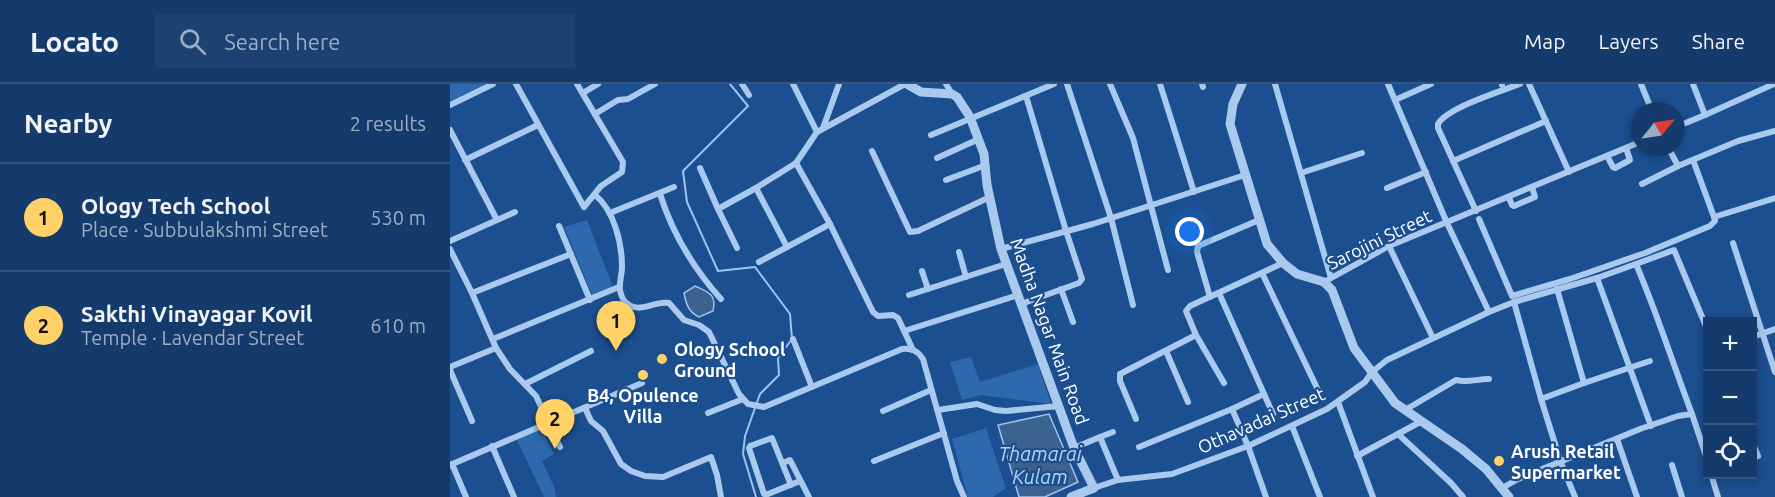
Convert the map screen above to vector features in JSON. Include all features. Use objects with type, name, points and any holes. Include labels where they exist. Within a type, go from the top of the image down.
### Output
[{"type":"street","points":[[450,105],[493,84]]},
{"type":"street","points":[[516,84],[584,207],[601,186],[622,172],[623,162],[577,84]]},
{"type":"street","points":[[583,93],[598,84]]},
{"type":"street","points":[[595,114],[618,100],[628,99],[655,84]]},
{"type":"street","points":[[742,84],[749,95]]},
{"type":"street","points":[[793,84],[820,130]]},
{"type":"street","points":[[718,209],[796,163],[820,130],[839,84]]},
{"type":"street","points":[[820,130],[907,84],[921,92],[952,94]]},
{"type":"street","points":[[946,84],[952,94]]},
{"type":"street","points":[[931,135],[1054,84]]},
{"type":"street","points":[[1067,84],[1111,218],[1133,305]]},
{"type":"street","points":[[1110,84],[1133,138],[1168,270]]},
{"type":"street","points":[[1160,84],[1194,192]]},
{"type":"street","points":[[1275,84],[1301,173],[1328,280],[1354,348],[1395,403],[1462,448],[1486,469],[1509,497]]},
{"type":"street","points":[[1389,84],[1447,223],[1489,312]]},
{"type":"street","points":[[1395,100],[1431,84]]},
{"type":"street","points":[[1476,211],[1438,128],[1439,121],[1443,116],[1520,84]]},
{"type":"street","points":[[1528,84],[1569,172]]},
{"type":"street","points":[[1641,84],[1648,102]]},
{"type":"street","points":[[1693,84],[1705,115]]},
{"type":"street","points":[[1685,123],[1774,84]]},
{"type":"street","points":[[1240,86],[1233,104],[1230,124],[1267,244],[1283,263],[1297,274],[1328,280]]},
{"type":"street","name":"Madha Nagar Main Road","points":[[952,94],[957,97],[971,119],[979,139],[984,154],[1001,249],[1074,448],[1094,488]]},
{"type":"street","points":[[904,331],[1019,299],[1061,290],[1079,283],[1082,279],[1026,96]]},
{"type":"street","points":[[1453,161],[1546,122]]},
{"type":"street","points":[[465,160],[538,125]]},
{"type":"street","points":[[450,130],[496,220]]},
{"type":"street","points":[[1642,184],[1738,141],[1775,131]]},
{"type":"street","points":[[937,158],[979,139]]},
{"type":"street","name":"Sarojini Street","points":[[1328,280],[1389,246],[1631,146]]},
{"type":"street","points":[[1607,156],[1612,167],[1615,168],[1630,160],[1626,148]]},
{"type":"street","points":[[872,151],[910,232],[918,231],[990,197]]},
{"type":"street","points":[[1301,173],[1362,153]]},
{"type":"street","points":[[1673,156],[1678,166]]},
{"type":"street","points":[[1479,219],[1512,296],[1657,249],[1710,226],[1714,217],[1693,160]]},
{"type":"street","points":[[796,163],[830,224],[873,312],[878,316],[896,316],[913,350]]},
{"type":"street","points":[[946,180],[986,165]]},
{"type":"street","points":[[700,168],[737,248]]},
{"type":"street","points":[[1387,188],[1426,172]]},
{"type":"street","points":[[1001,249],[1111,218],[1245,175]]},
{"type":"street","points":[[610,213],[674,187]]},
{"type":"street","points":[[1509,198],[1514,206],[1535,197],[1532,187]]},
{"type":"street","points":[[756,188],[787,247]]},
{"type":"street","points":[[660,194],[679,240],[721,299]]},
{"type":"street","points":[[595,195],[610,213],[620,246],[622,278],[619,287],[624,302],[631,307],[641,308],[669,303],[684,320],[710,332],[740,394],[748,404],[764,407],[902,349],[918,352],[923,359],[957,481],[964,497]]},
{"type":"street","points":[[1714,217],[1775,198]]},
{"type":"street","points":[[450,241],[515,212]]},
{"type":"street","points":[[1210,297],[1197,252],[1198,246],[1259,220]]},
{"type":"street","points":[[759,262],[830,224]]},
{"type":"street","points":[[559,226],[590,300]]},
{"type":"street","points":[[1733,243],[1775,372]]},
{"type":"street","points":[[1389,246],[1433,338]]},
{"type":"street","points":[[450,249],[496,348],[510,369],[536,396],[560,447]]},
{"type":"street","name":"Othavadai Street","points":[[1094,488],[1118,480],[1172,474],[1248,446],[1327,409],[1365,382],[1372,372],[1387,360],[1489,312],[1514,302],[1597,278],[1674,250],[1703,321]]},
{"type":"street","points":[[959,252],[966,277]]},
{"type":"street","points":[[472,293],[571,254]]},
{"type":"street","points":[[1224,383],[1196,335],[1186,311],[1190,306],[1283,263]]},
{"type":"street","points":[[909,295],[1006,264]]},
{"type":"street","points":[[1636,264],[1703,449]]},
{"type":"street","points":[[922,271],[928,289]]},
{"type":"street","points":[[1262,273],[1318,390]]},
{"type":"street","points":[[1597,278],[1651,426]]},
{"type":"street","points":[[493,339],[619,287]]},
{"type":"street","points":[[1557,289],[1584,383]]},
{"type":"street","points":[[1061,290],[1073,322]]},
{"type":"street","points":[[1219,293],[1273,414]]},
{"type":"street","points":[[1514,302],[1561,463],[1575,497]]},
{"type":"street","points":[[1757,335],[1775,329]]},
{"type":"street","points":[[1136,419],[1120,381],[1120,374],[1196,335]]},
{"type":"street","points":[[793,339],[812,387]]},
{"type":"street","points":[[472,421],[450,369],[496,348]]},
{"type":"street","points":[[525,384],[591,351]]},
{"type":"street","points":[[1166,351],[1188,402]]},
{"type":"street","points":[[1541,399],[1650,362]]},
{"type":"street","points":[[1404,411],[1455,380],[1467,382],[1489,379]]},
{"type":"street","points":[[466,497],[451,464],[642,383]]},
{"type":"street","points":[[883,411],[932,390]]},
{"type":"street","points":[[1139,447],[1264,394]]},
{"type":"street","points":[[708,413],[744,399]]},
{"type":"street","points":[[1338,402],[1373,497]]},
{"type":"street","points":[[938,410],[977,404],[1006,411],[1059,406]]},
{"type":"street","points":[[587,407],[591,421],[603,431],[621,464],[626,468],[645,476],[663,477],[711,458],[721,497]]},
{"type":"street","points":[[1232,409],[1266,497]]},
{"type":"street","points":[[1502,488],[1518,479],[1617,439],[1677,416],[1692,414]]},
{"type":"street","points":[[1357,456],[1422,421]]},
{"type":"street","points":[[1292,426],[1320,497]]},
{"type":"street","points":[[1074,448],[1113,432]]},
{"type":"street","points":[[874,461],[944,433]]},
{"type":"street","points":[[1398,434],[1464,497]]},
{"type":"street","points":[[1100,437],[1118,480]]},
{"type":"street","points":[[791,484],[772,438],[750,446],[764,494],[800,481]]},
{"type":"street","points":[[1617,439],[1637,497]]},
{"type":"street","points":[[492,446],[514,497]]},
{"type":"street","points":[[783,463],[790,460],[809,497]]},
{"type":"street","points":[[1672,465],[1682,497]]},
{"type":"street","points":[[1713,479],[1718,497]]},
{"type":"street","points":[[1071,497],[1094,488]]},
{"type":"shaded area","points":[[450,84],[485,84],[450,101]]},
{"type":"shaded area","points":[[587,220],[613,287],[592,295],[564,227]]},
{"type":"shaded area","points":[[971,357],[980,382],[1038,364],[1051,404],[981,395],[962,400],[950,362]]},
{"type":"shaded area","points":[[541,426],[554,454],[542,461],[555,489],[556,497],[544,497],[515,436]]},
{"type":"shaded area","points":[[986,428],[1006,488],[993,497],[968,497],[952,439]]},
{"type":"water","points":[[695,286],[710,294],[714,301],[713,311],[699,317],[690,310],[684,293]]},
{"type":"water","name":"Thamarai Kulam","points":[[1049,414],[1078,482],[1045,497],[1019,497],[998,425]]},
{"type":"waterway","points":[[730,84],[748,106],[683,171],[687,202],[718,271],[755,267],[790,314],[792,339],[778,358],[779,375],[760,394],[745,436],[743,454],[756,497]]},
{"type":"place","name":"Ology Tech School","points":[[616,351]]},
{"type":"place","name":"Ology School Ground","points":[[662,359]]},
{"type":"place","name":"B4, Opulence Villa","points":[[643,375]]},
{"type":"place","name":"Sakthi Vinayagar Kovil","points":[[555,449]]},
{"type":"place","name":"Arush Retail Supermarket","points":[[1499,461]]}]
